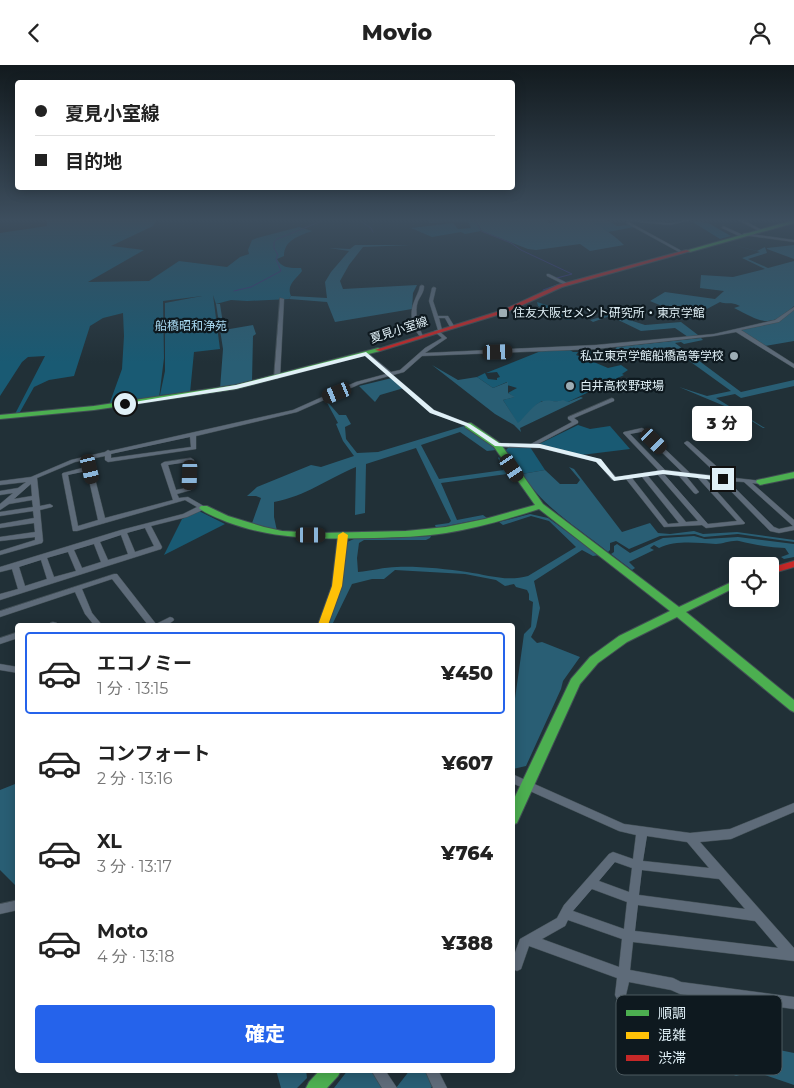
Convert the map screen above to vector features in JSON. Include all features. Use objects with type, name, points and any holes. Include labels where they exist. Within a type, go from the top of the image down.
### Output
[{"type":"main road","name":"夏見小室線","points":[[0,417],[85,409],[195,395],[236,387],[366,354],[505,311],[567,284],[626,267]]},
{"type":"main road","points":[[468,425],[497,445],[540,507],[677,611],[794,707]]},
{"type":"main road","points":[[760,482],[794,475]]},
{"type":"main road","points":[[203,508],[230,522],[257,531],[294,536],[415,533],[445,530],[477,525],[540,507]]},
{"type":"main road","points":[[324,623],[337,586],[343,535]]},
{"type":"main road","points":[[779,568],[794,564]]},
{"type":"main road","points":[[515,813],[570,691],[587,667],[614,644],[729,586]]},
{"type":"main road","points":[[315,1088],[329,1073]]},
{"type":"street","points":[[548,275],[567,284]]},
{"type":"street","points":[[420,336],[414,308],[422,291],[422,286]]},
{"type":"street","points":[[0,483],[33,478],[73,461],[108,452],[193,435],[295,411],[358,383],[392,375],[404,370],[420,355],[445,338],[438,331],[431,301],[434,288]]},
{"type":"street","points":[[277,377],[282,299]]},
{"type":"street","points":[[420,355],[596,347],[714,335],[777,321],[794,308]]},
{"type":"street","points":[[435,317],[446,317],[452,326]]},
{"type":"street","points":[[737,330],[794,365]]},
{"type":"street","points":[[366,354],[432,411],[468,425]]},
{"type":"street","points":[[532,445],[576,422],[570,418],[612,400]]},
{"type":"street","points":[[688,474],[642,430],[626,433],[706,526],[742,523],[699,476]]},
{"type":"street","points":[[108,452],[108,460],[194,448],[193,435]]},
{"type":"street","points":[[152,443],[154,454]]},
{"type":"street","points":[[687,443],[722,473],[723,479],[772,529],[779,531],[794,528]]},
{"type":"street","points":[[497,445],[532,445],[599,461],[614,479],[661,472],[760,482]]},
{"type":"street","points":[[102,521],[90,469],[65,474],[75,529],[102,521],[175,497],[190,489],[191,460],[164,464],[175,497]]},
{"type":"street","points":[[680,473],[696,492]]},
{"type":"street","points":[[643,474],[684,525]]},
{"type":"street","points":[[628,477],[666,526],[704,523]]},
{"type":"street","points":[[0,508],[4,502],[33,478]]},
{"type":"street","points":[[0,553],[39,541],[33,478]]},
{"type":"street","points":[[746,482],[794,524]]},
{"type":"street","points":[[0,493],[20,490]]},
{"type":"street","points":[[4,502],[36,497]]},
{"type":"street","points":[[175,497],[186,498],[203,508]]},
{"type":"street","points":[[0,513],[50,506]]},
{"type":"street","points":[[0,569],[147,525],[185,516],[203,508]]},
{"type":"street","points":[[0,526],[37,520]]},
{"type":"street","points":[[0,597],[79,570],[158,547],[147,525]]},
{"type":"street","points":[[122,533],[132,555]]},
{"type":"street","points":[[0,539],[38,534]]},
{"type":"street","points":[[96,540],[105,563]]},
{"type":"street","points":[[70,548],[79,570]]},
{"type":"street","points":[[42,556],[51,579]]},
{"type":"street","points":[[15,565],[22,589]]},
{"type":"street","points":[[0,614],[114,576],[150,623]]},
{"type":"street","points":[[78,589],[89,614],[96,623]]},
{"type":"street","points":[[163,623],[170,620]]},
{"type":"street","points":[[0,641],[15,636]]},
{"type":"street","points":[[0,667],[15,670]]},
{"type":"street","points":[[515,779],[623,828],[690,838],[731,834],[794,807]]},
{"type":"street","points":[[620,995],[642,831]]},
{"type":"street","points":[[690,838],[793,957]]},
{"type":"street","points":[[517,965],[524,943],[561,922],[565,914],[613,857],[638,865],[722,874]]},
{"type":"street","points":[[590,883],[633,899],[758,916]]},
{"type":"street","points":[[0,909],[15,906]]},
{"type":"street","points":[[565,914],[629,936],[793,957]]},
{"type":"street","points":[[528,940],[624,975],[673,984],[680,988],[733,995]]},
{"type":"street","points":[[379,1073],[390,1088]]},
{"type":"street","points":[[432,1073],[440,1088]]},
{"type":"green space","name":"船橋昭和浄苑","points":[[0,267],[115,267],[88,282],[149,281],[170,267],[301,268],[302,271],[291,285],[291,296],[289,299],[231,300],[216,304],[213,295],[220,349],[194,352],[190,393],[160,395],[165,371],[165,303],[202,296],[163,301],[164,358],[159,398],[109,405],[122,369],[123,313],[103,318],[90,326],[74,376],[49,380],[34,387],[20,412],[15,414],[45,356],[28,357],[22,362],[0,396]]},
{"type":"green space","points":[[537,302],[580,316],[568,320],[538,306]]},
{"type":"green space","points":[[570,350],[578,352],[576,355],[581,357],[585,355],[582,350],[598,352],[588,356],[589,360],[608,368],[621,365],[628,370],[622,374],[624,375],[568,402],[542,401],[518,424],[503,400],[514,397],[508,393],[517,388],[507,385],[507,382],[493,388],[477,377],[485,373],[488,379],[497,380],[500,377],[497,372],[486,373],[541,351]]},
{"type":"green space","points":[[578,425],[590,429],[610,426],[630,449],[581,455],[539,444]]},
{"type":"green space","points":[[509,447],[530,447],[545,470],[522,474],[505,451]]},
{"type":"green space","points":[[199,511],[225,524],[164,555],[182,519]]},
{"type":"shaded area","points":[[336,267],[348,267],[340,281],[343,289],[417,285],[413,293],[412,309],[335,322],[327,302],[289,299],[291,296],[327,298],[325,282]]},
{"type":"shaded area","points":[[760,267],[794,267],[794,306],[786,314],[771,321],[751,317],[734,308],[740,306],[734,304],[720,302],[690,318],[650,301],[665,292],[715,299],[724,291],[700,288],[701,275],[733,277],[765,269]]},
{"type":"shaded area","points":[[216,304],[220,304],[224,330],[253,325],[256,334],[253,336],[252,381],[220,389],[223,349]]},
{"type":"shaded area","points":[[794,310],[794,341],[765,346],[740,330],[777,321]]},
{"type":"shaded area","points":[[611,314],[645,325],[681,322],[698,335],[688,337],[675,328],[641,331],[610,316],[593,322],[590,320]]},
{"type":"shaded area","points":[[701,338],[703,340],[684,344],[681,342],[675,343],[741,392],[794,380],[794,386],[741,398],[735,394],[716,398],[765,428],[734,410],[679,387],[707,396],[731,391],[670,347],[624,352],[637,362],[632,363],[614,350],[617,347]]},
{"type":"shaded area","points":[[432,365],[458,380],[477,377],[493,388],[508,382],[508,393],[515,397],[503,400],[518,423],[543,401],[563,400],[568,402],[583,398],[520,428],[521,432]]},
{"type":"shaded area","points":[[392,378],[404,388],[380,395],[375,402],[359,386]]},
{"type":"shaded area","points":[[325,399],[339,415],[346,415],[351,424],[345,427],[346,439],[357,453],[378,452],[464,426],[488,442],[496,450],[487,451],[460,432],[421,445],[439,479],[504,470],[499,457],[515,481],[512,481],[507,474],[441,483],[457,520],[483,515],[487,518],[436,528],[435,525],[451,521],[416,448],[366,464],[365,513],[355,515],[356,467],[296,496],[274,502],[274,517],[277,531],[251,526],[261,498],[247,496],[257,487],[311,465],[321,467],[354,456],[343,441],[336,424],[338,423]]},
{"type":"shaded area","points":[[569,467],[574,469],[622,532],[650,523],[658,533],[670,534],[694,531],[703,534],[737,532],[794,540],[794,542],[738,534],[704,537],[695,534],[660,536],[629,549],[616,541],[610,543],[610,550],[608,552],[551,507],[540,497],[522,474],[545,470],[560,484],[577,484],[580,480]]},
{"type":"shaded area","points":[[530,514],[548,518],[599,555],[593,556],[582,550],[534,581],[540,608],[536,627],[531,637],[537,643],[542,642],[580,657],[563,681],[526,766],[515,769],[515,699],[524,634],[531,627],[533,602],[529,600],[527,590],[516,587],[514,584],[505,586],[496,580],[465,574],[395,570],[384,579],[372,579],[352,584],[333,623],[328,623],[344,571],[347,542],[354,539],[431,536],[426,540],[364,540],[359,543],[358,572],[392,567],[413,567],[505,578],[528,576],[576,547],[549,521],[531,516],[503,525],[499,522]]},
{"type":"shaded area","points":[[694,536],[705,539],[738,537],[794,544],[794,557],[784,559],[781,557],[789,554],[785,548],[739,541],[716,544],[679,543],[659,548],[654,545],[650,548],[654,550],[629,562],[635,568],[632,570],[611,554],[614,552],[614,546],[617,544],[630,553],[663,538]]},
{"type":"shaded area","points":[[15,784],[15,885],[0,870],[0,790]]},
{"type":"shaded area","points":[[782,1051],[794,1053],[794,1085],[765,1075],[782,1075]]},
{"type":"shaded area","points":[[277,1073],[306,1073],[307,1078],[297,1088],[281,1088]]},
{"type":"shaded area","points":[[346,1073],[373,1073],[386,1088],[334,1088]]},
{"type":"shaded area","points":[[408,1073],[428,1073],[435,1083],[431,1088],[396,1088]]},
{"type":"waterway","points":[[234,291],[251,287],[281,271],[279,267]]},
{"type":"waterway","points":[[543,290],[565,282],[557,278],[572,274],[557,267]]},
{"type":"traffic: fast","points":[[0,417],[94,408],[236,387],[378,350]]},
{"type":"traffic: fast","points":[[468,425],[497,445],[540,506],[677,611],[794,707]]},
{"type":"traffic: fast","points":[[760,482],[794,475]]},
{"type":"traffic: fast","points":[[204,508],[225,518],[263,530],[320,536],[406,534],[446,530],[487,522],[540,506]]},
{"type":"traffic: fast","points":[[515,812],[575,682],[594,660],[623,639],[729,586]]},
{"type":"traffic: fast","points":[[315,1088],[329,1073]]},
{"type":"traffic: slow","points":[[324,623],[337,586],[343,535]]},
{"type":"traffic: jam","points":[[378,350],[505,311],[560,286],[630,267]]},
{"type":"traffic: jam","points":[[779,568],[794,564]]},
{"type":"place","name":"住友大阪セメント研究所・東京学館","points":[[503,313]]},
{"type":"place","name":"私立東京学館船橋高等学校","points":[[734,356]]},
{"type":"place","name":"白井高校野球場","points":[[570,386]]},
{"type":"route","points":[[125,404],[195,395],[236,387],[366,354],[432,411],[468,425],[497,445],[535,445],[599,461],[614,479],[663,472],[723,479]]}]
